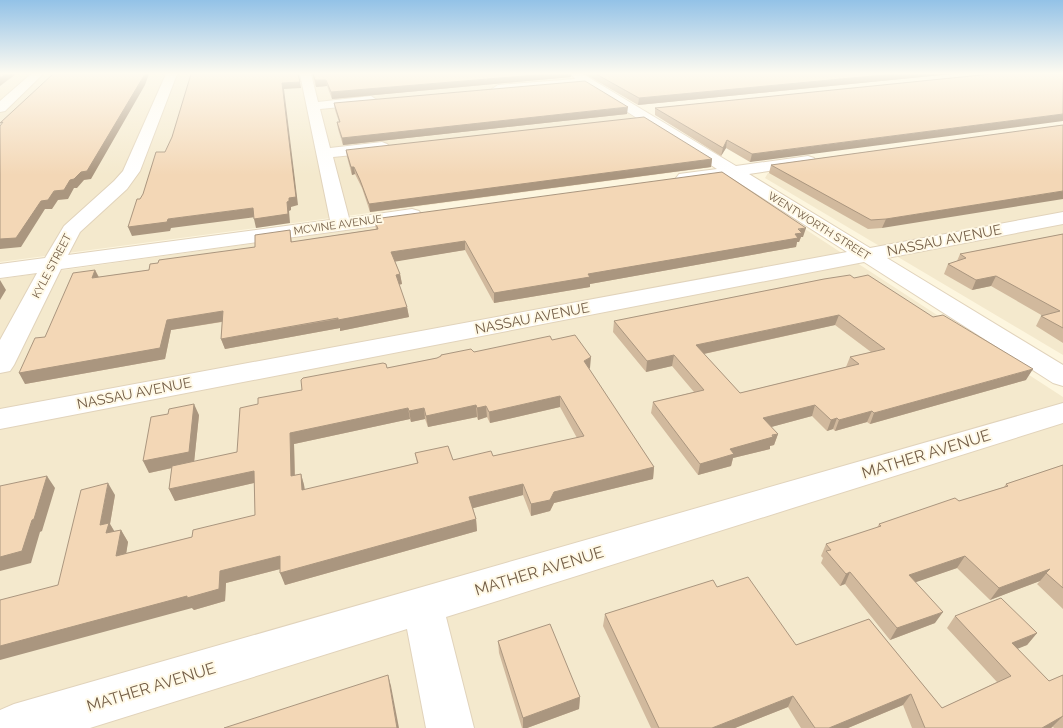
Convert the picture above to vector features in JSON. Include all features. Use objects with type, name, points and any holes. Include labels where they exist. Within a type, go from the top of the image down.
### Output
[{"type":"street","name":"KYLE STREET","points":[[0,365],[67,236],[81,218],[119,186],[131,172],[156,108]]},
{"type":"street","points":[[313,108],[341,224]]},
{"type":"street","name":"WENTWORTH STREET","points":[[631,108],[1063,377]]},
{"type":"street","points":[[324,153],[399,145]]},
{"type":"street","points":[[664,180],[819,159]]},
{"type":"street","name":"MCVINE AVENUE","points":[[0,272],[429,212]]},
{"type":"street","name":"NASSAU AVENUE","points":[[0,418],[1063,218]]},
{"type":"street","name":"MATHER AVENUE","points":[[14,728],[1063,412]]},
{"type":"street","points":[[423,606],[450,728]]},
{"type":"shaded area","points":[[0,108],[619,108],[711,166],[707,168],[0,262]]},
{"type":"shaded area","points":[[1063,131],[1063,355],[765,178],[768,173]]},
{"type":"shaded area","points":[[725,177],[1063,397],[1063,728],[0,728],[0,279]]},
{"type":"building","points":[[16,108],[125,108],[87,171],[81,172],[74,179],[70,180],[64,190],[54,191],[48,200],[41,201],[16,238],[0,239],[0,126],[3,122],[0,123]]},
{"type":"building","points":[[181,108],[285,108],[296,197],[289,198],[287,202],[288,214],[254,219],[253,208],[168,219],[167,222],[128,227],[137,199],[140,199],[143,194],[156,152],[165,152],[172,137]]},
{"type":"building","points":[[336,108],[619,108],[342,138],[337,122],[340,122]]},
{"type":"building","points":[[655,108],[1063,108],[1063,114],[752,154],[727,140],[723,148]]},
{"type":"building","points":[[644,117],[712,159],[369,204],[354,167],[351,167],[346,150]]},
{"type":"building","points":[[1063,125],[1063,191],[886,219],[871,220],[771,165]]},
{"type":"building","points":[[722,172],[806,228],[798,229],[802,233],[795,234],[798,238],[588,274],[590,277],[494,293],[465,241],[391,252],[400,274],[396,275],[407,307],[221,339],[223,311],[167,320],[160,348],[19,373],[35,338],[45,337],[73,273],[95,270],[92,278],[149,270],[150,264],[158,263],[159,260],[255,247],[255,235],[290,230],[291,242],[378,229],[374,219]]},
{"type":"building","points":[[1063,234],[1063,328],[1041,316],[1060,311],[996,276],[976,280],[948,264],[966,258],[960,254]]},
{"type":"building","points":[[850,275],[854,278],[868,275],[933,317],[943,315],[1033,369],[874,413],[872,411],[839,420],[837,418],[831,420],[815,405],[763,418],[778,434],[730,449],[734,454],[700,464],[653,402],[704,390],[674,355],[647,361],[614,321]],"holes":[[[839,315],[885,349],[850,357],[859,364],[740,393],[696,345]]]},
{"type":"building","points":[[575,335],[591,357],[584,361],[654,467],[554,492],[550,500],[531,504],[523,484],[469,497],[476,519],[280,573],[280,556],[220,571],[219,589],[0,646],[0,600],[58,585],[81,490],[108,483],[100,525],[109,523],[106,533],[121,530],[116,556],[192,537],[193,530],[255,515],[254,471],[169,489],[172,466],[237,452],[240,408],[258,404],[258,398],[302,390],[301,380],[303,378],[383,363],[386,364],[387,368],[471,349],[474,352],[550,336],[552,340]],"holes":[[[560,396],[584,436],[493,456],[491,451],[453,460],[448,446],[415,453],[418,463],[302,490],[301,474],[291,476],[290,433],[408,408],[409,411],[424,408],[426,416],[476,405],[477,408],[486,406],[489,412]]]},
{"type":"building","points":[[194,404],[189,452],[143,461],[151,417],[168,414],[169,409]]},
{"type":"building","points":[[1063,465],[1063,588],[1046,573],[1050,569],[999,588],[965,556],[909,575],[943,612],[897,628],[850,572],[846,574],[826,551],[831,550],[826,544],[881,526],[879,524],[955,498],[959,501],[1008,486],[1006,484]]},
{"type":"building","points":[[47,476],[22,551],[0,557],[0,486]]},
{"type":"building","points":[[748,577],[796,645],[869,619],[942,708],[1011,676],[955,616],[1001,598],[1037,633],[1012,643],[1049,681],[1063,675],[1063,716],[1042,728],[925,728],[911,694],[829,728],[815,728],[793,696],[712,728],[659,728],[605,614],[713,580],[717,587]]},
{"type":"building","points":[[550,624],[580,697],[523,718],[498,641]]},
{"type":"building","points":[[388,675],[397,728],[224,728]]}]
